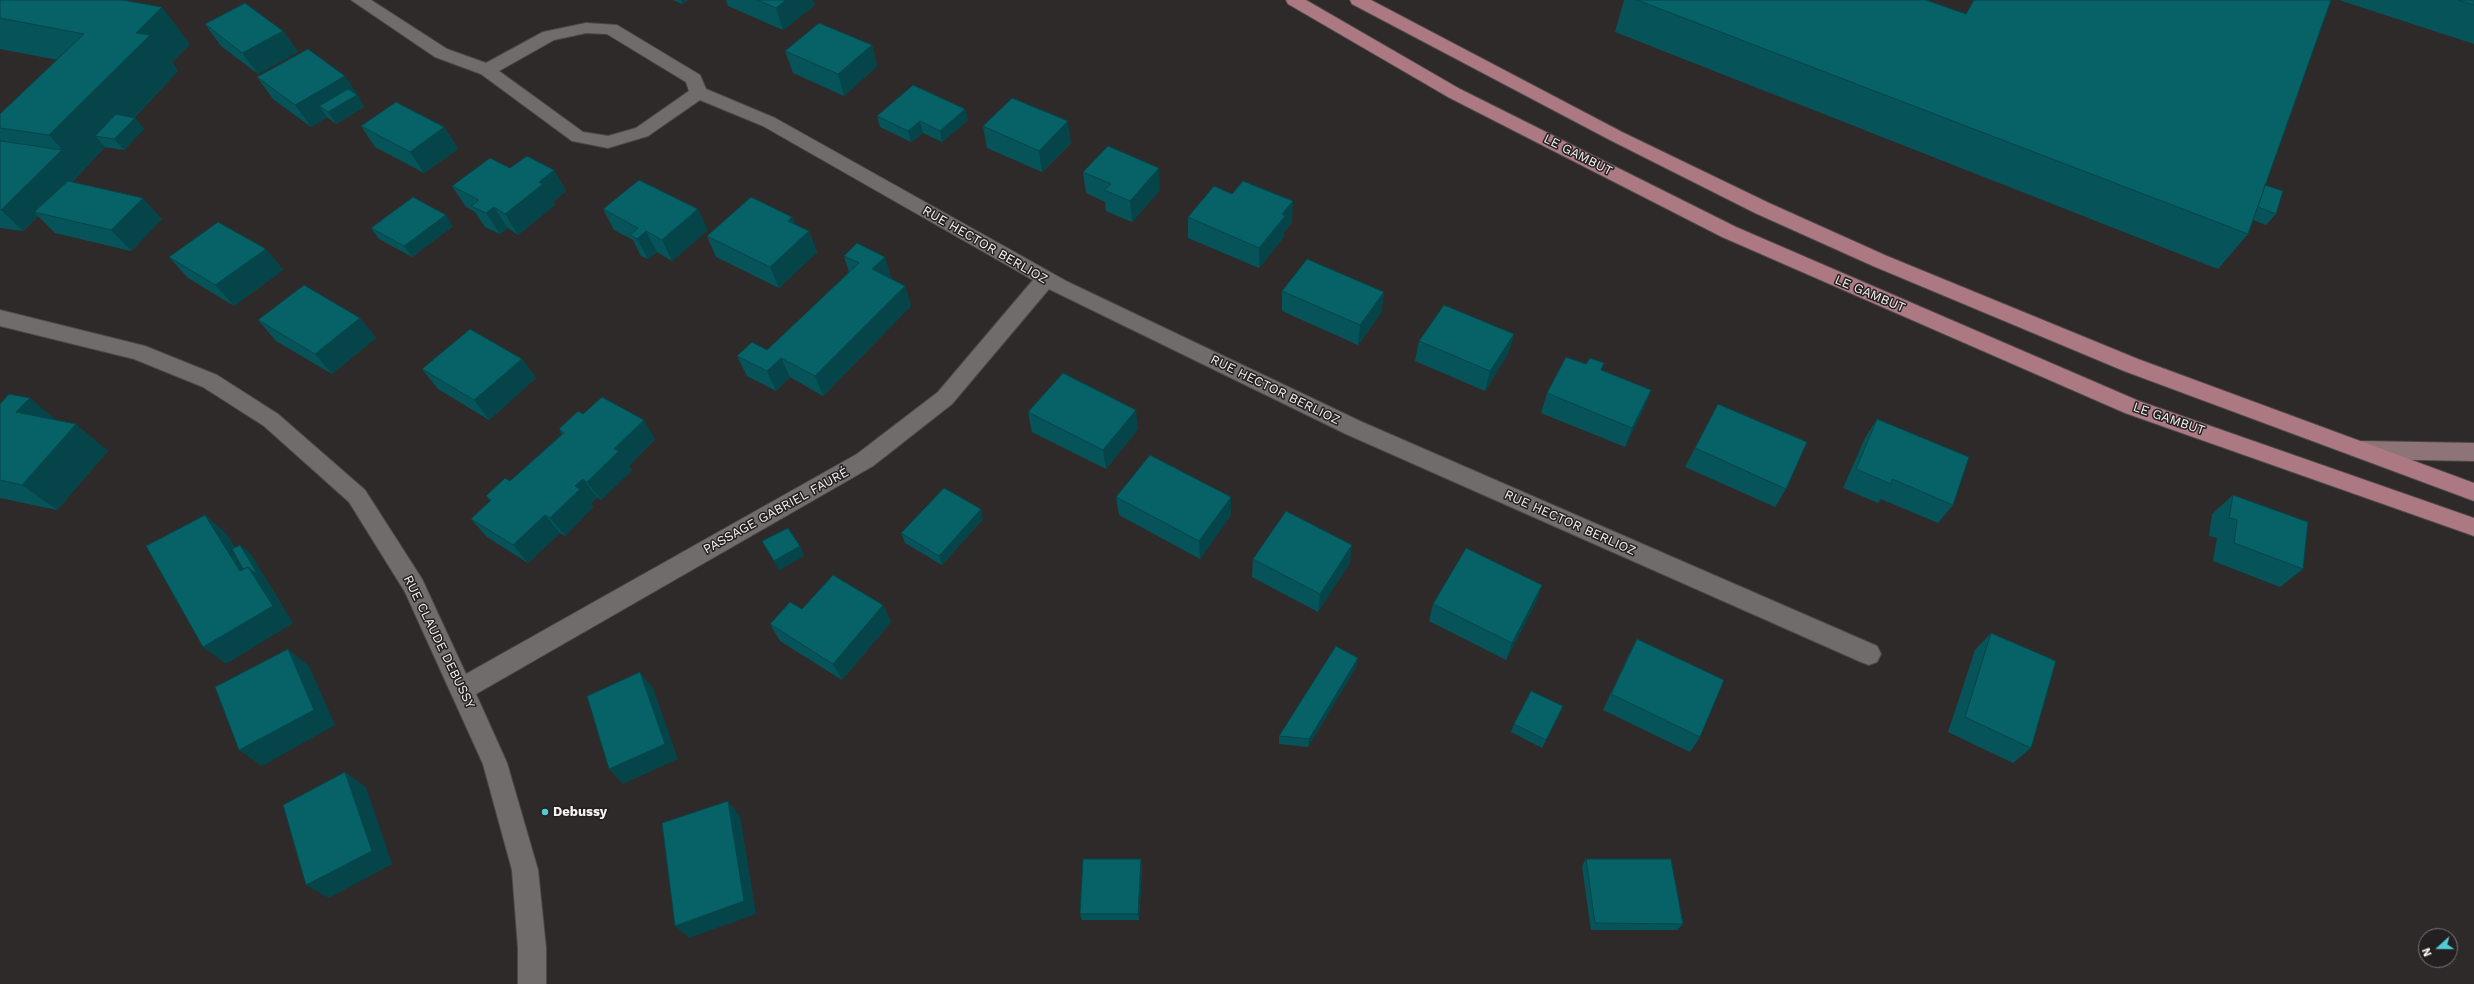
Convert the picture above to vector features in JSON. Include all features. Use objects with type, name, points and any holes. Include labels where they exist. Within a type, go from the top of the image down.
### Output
[{"type":"main road","points":[[1287,0],[1335,26]]},
{"type":"main road","name":"LE GAMBUT","points":[[1294,0],[1335,26],[1454,93],[1729,232],[1873,295],[1954,328],[2132,407],[2474,527]]},
{"type":"main road","points":[[1358,0],[1616,136],[1776,214],[1880,261],[2131,365],[2474,492]]},
{"type":"street","points":[[360,0],[441,53],[487,70],[578,137],[608,142],[642,132],[698,93],[694,79],[611,29],[586,28],[549,36],[487,70]]},
{"type":"street","name":"RUE HECTOR BERLIOZ","points":[[698,93],[769,122],[1046,279],[1354,428],[1868,654]]},
{"type":"street","name":"PASSAGE GABRIEL FAURÉ","points":[[462,688],[865,460],[945,398],[1046,279]]},
{"type":"street","name":"RUE CLAUDE DEBUSSY","points":[[0,318],[138,352],[210,381],[271,420],[357,496],[414,586],[496,763],[524,870],[532,948],[532,984]]},
{"type":"street","points":[[2362,450],[2474,452]]},
{"type":"building","points":[[0,0],[122,0],[162,7],[136,33],[150,35],[49,135],[0,128],[0,114],[84,34],[0,18]]},
{"type":"building","points":[[757,0],[786,0],[776,8]]},
{"type":"building","points":[[1637,0],[1926,0],[1966,14],[1974,0],[2331,0],[2248,234]]},
{"type":"building","points":[[2458,0],[2474,0],[2474,5]]},
{"type":"building","points":[[245,3],[283,31],[242,53],[205,24]]},
{"type":"building","points":[[819,23],[872,45],[838,74],[785,51]]},
{"type":"building","points":[[308,49],[345,76],[295,105],[257,77]]},
{"type":"building","points":[[913,85],[965,109],[940,131],[920,121],[908,131],[877,116]]},
{"type":"building","points":[[348,89],[357,95],[328,112],[319,106]]},
{"type":"building","points":[[1012,98],[1068,121],[1039,151],[983,126]]},
{"type":"building","points":[[396,102],[444,127],[410,152],[361,126]]},
{"type":"building","points":[[116,114],[135,118],[114,139],[95,136]]},
{"type":"building","points":[[0,140],[62,150],[1,210],[0,209]]},
{"type":"building","points":[[1108,146],[1159,168],[1130,201],[1104,190],[1111,184],[1083,172]]},
{"type":"building","points":[[527,156],[554,170],[539,182],[543,184],[505,214],[494,207],[486,213],[471,206],[479,200],[452,186],[490,158],[510,168]]},
{"type":"building","points":[[639,180],[698,209],[662,240],[646,231],[637,239],[630,235],[638,228],[603,209]]},
{"type":"building","points":[[68,181],[143,198],[111,230],[34,212]]},
{"type":"building","points":[[1243,181],[1293,201],[1282,214],[1285,216],[1259,248],[1188,217],[1214,186],[1232,194]]},
{"type":"building","points":[[2265,185],[2283,191],[2276,214],[2258,207]]},
{"type":"building","points":[[413,197],[446,215],[404,246],[371,228]]},
{"type":"building","points":[[751,197],[792,217],[788,221],[809,231],[770,267],[707,236]]},
{"type":"building","points":[[218,222],[266,249],[215,285],[169,257]]},
{"type":"building","points":[[857,243],[885,257],[872,269],[905,286],[815,376],[781,358],[767,371],[737,356],[752,342],[767,350],[859,263],[844,256]]},
{"type":"building","points":[[1307,259],[1384,292],[1360,325],[1282,291]]},
{"type":"building","points":[[304,285],[360,318],[315,354],[258,320]]},
{"type":"building","points":[[1444,305],[1514,334],[1490,371],[1419,341]]},
{"type":"building","points":[[470,329],[522,359],[474,400],[422,369]]},
{"type":"building","points":[[1566,357],[1586,364],[1590,358],[1604,363],[1601,370],[1651,390],[1632,428],[1547,393]]},
{"type":"building","points":[[1063,373],[1136,410],[1103,450],[1028,412]]},
{"type":"building","points":[[9,394],[30,398],[16,412],[76,424],[22,485],[0,480],[0,404]]},
{"type":"building","points":[[602,397],[644,420],[614,449],[619,451],[587,482],[583,479],[575,486],[580,489],[550,518],[545,515],[513,545],[471,519],[491,500],[486,496],[505,478],[510,481],[564,433],[559,429],[578,411],[583,414]]},
{"type":"building","points":[[1718,404],[1807,442],[1786,489],[1695,448]]},
{"type":"building","points":[[1877,419],[1969,457],[1953,505],[1892,479],[1891,484],[1856,469]]},
{"type":"building","points":[[1150,455],[1231,497],[1199,541],[1116,497]]},
{"type":"building","points":[[944,488],[981,509],[939,556],[901,533]]},
{"type":"building","points":[[2233,495],[2308,522],[2303,569],[2234,543],[2237,520],[2229,518]]},
{"type":"building","points":[[1286,511],[1352,545],[1320,594],[1253,559]]},
{"type":"building","points":[[205,515],[240,571],[248,567],[273,606],[203,647],[146,546]]},
{"type":"building","points":[[788,528],[800,546],[774,561],[762,541]]},
{"type":"building","points":[[240,545],[258,575],[248,567],[243,569],[232,549]]},
{"type":"building","points":[[1466,548],[1542,585],[1512,643],[1433,604]]},
{"type":"building","points":[[833,575],[883,605],[833,664],[770,624],[790,602],[802,609]]},
{"type":"building","points":[[1991,633],[2056,661],[2031,748],[1965,717]]},
{"type":"building","points":[[1637,639],[1724,680],[1700,737],[1611,694]]},
{"type":"building","points":[[1336,646],[1358,658],[1309,739],[1279,736]]},
{"type":"building","points":[[288,649],[314,710],[239,750],[215,687]]},
{"type":"building","points":[[640,672],[665,744],[609,769],[587,696]]},
{"type":"building","points":[[1531,691],[1563,706],[1546,740],[1514,724]]},
{"type":"building","points":[[345,772],[372,851],[306,885],[283,805]]},
{"type":"building","points":[[728,801],[744,901],[675,926],[662,823]]},
{"type":"building","points":[[1083,859],[1141,859],[1138,914],[1080,914]]},
{"type":"building","points":[[1586,859],[1671,859],[1683,924],[1595,923]]},
{"type":"place","name":"Debussy","points":[[545,812]]}]
